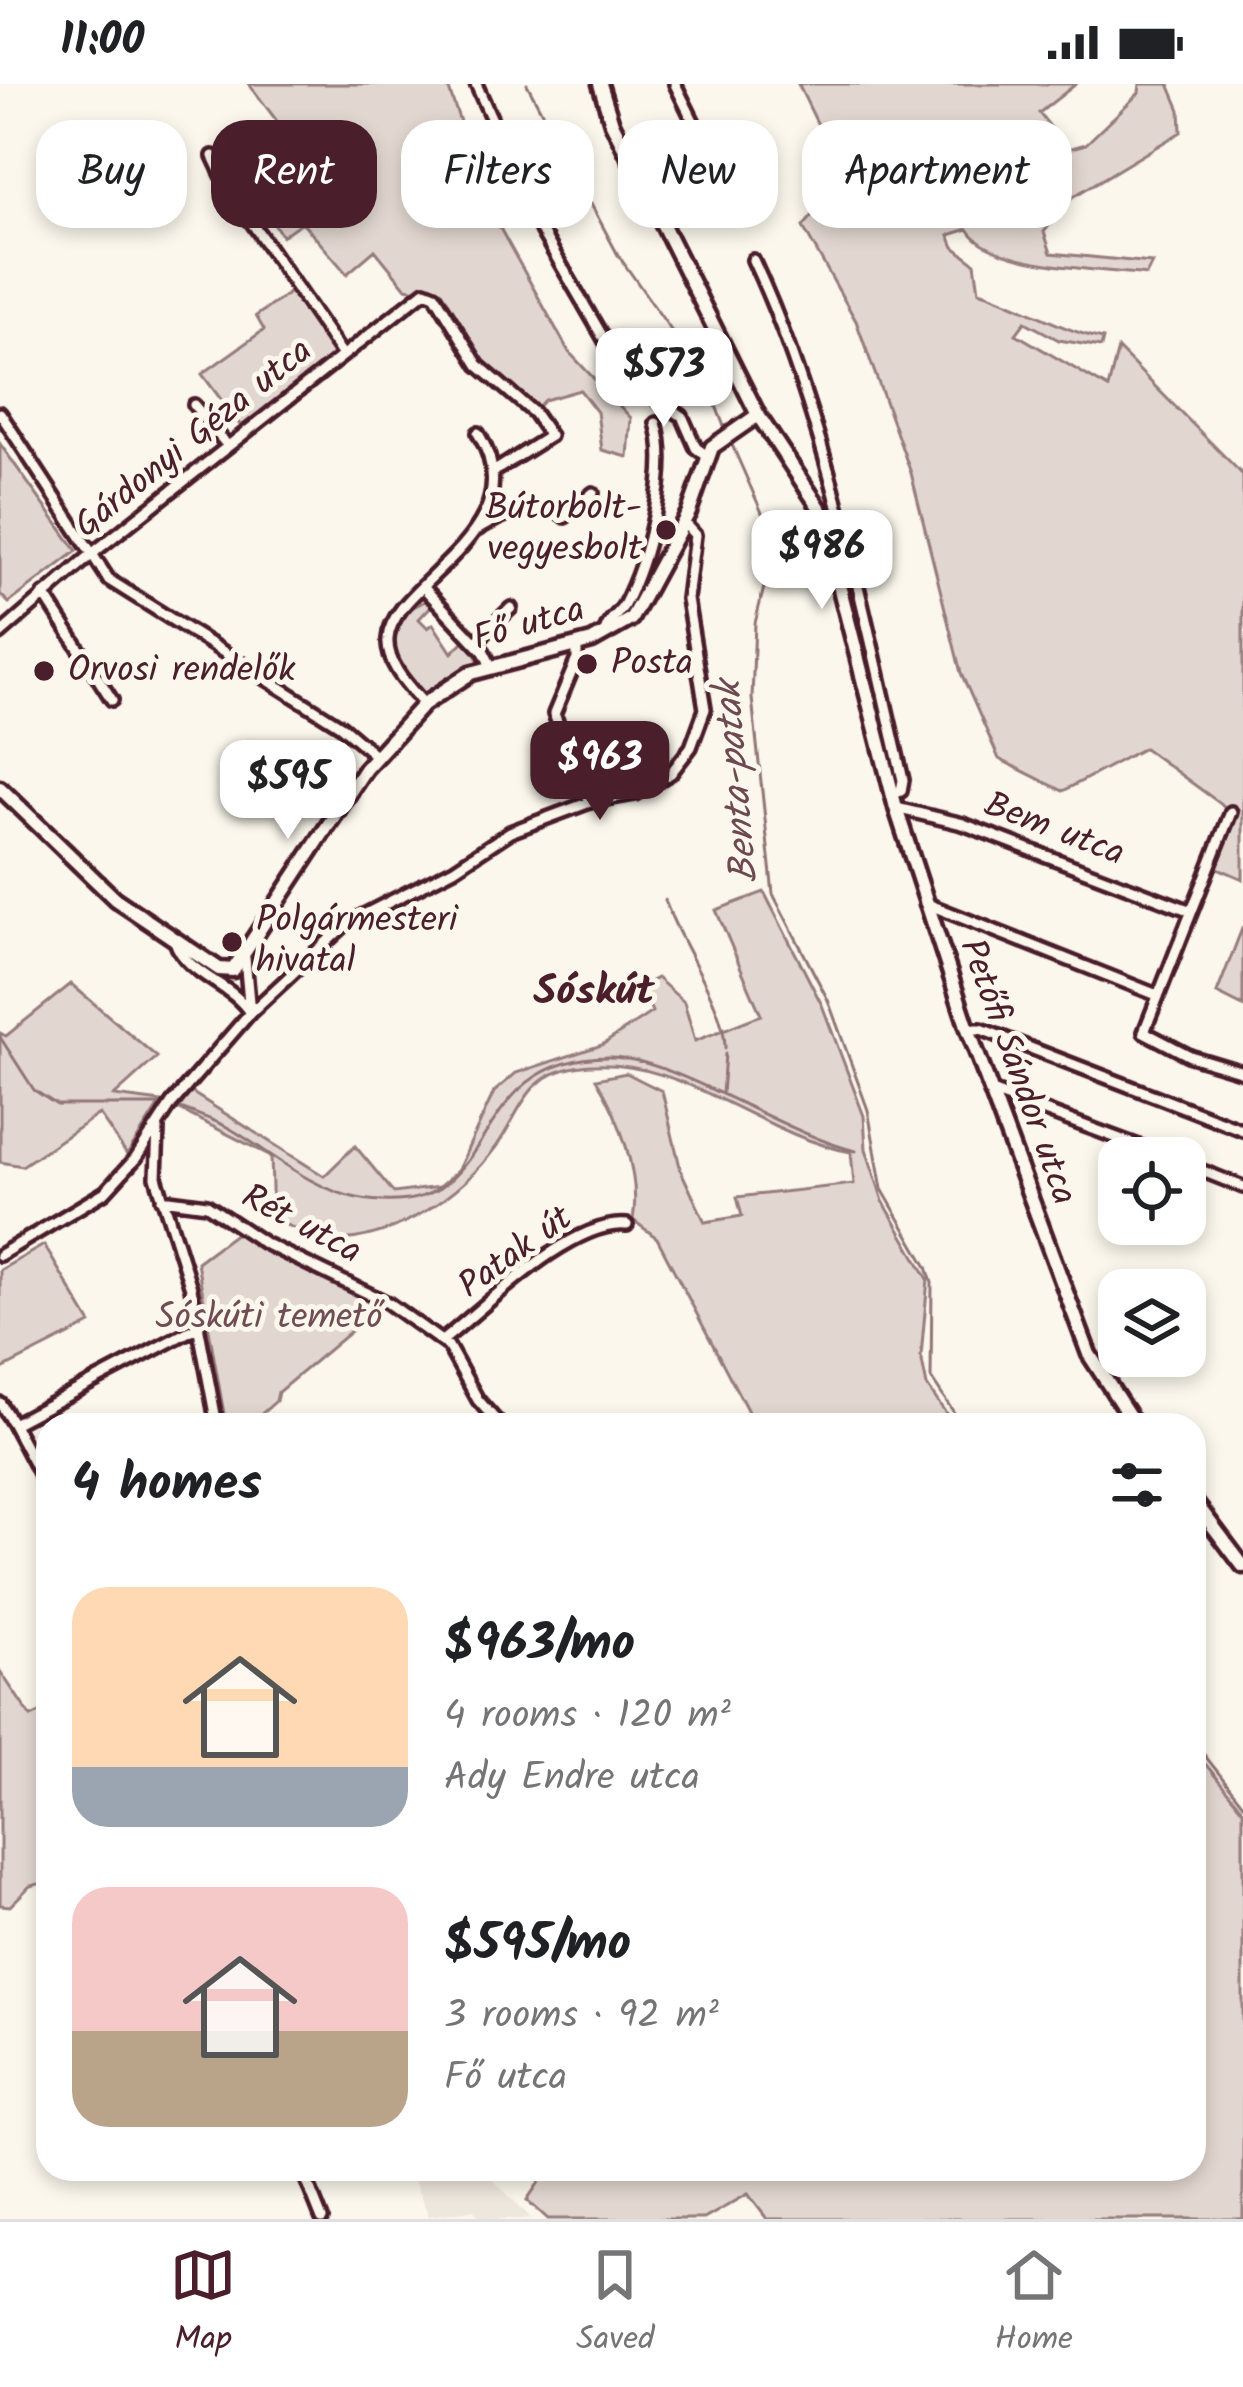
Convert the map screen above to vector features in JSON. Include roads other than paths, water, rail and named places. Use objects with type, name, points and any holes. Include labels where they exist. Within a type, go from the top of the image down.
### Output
[{"type":"main road","name":"Petőfi Sándor utca","points":[[600,84],[612,123],[758,415],[818,507],[894,801],[968,1029],[1089,1354],[1127,1413]]},
{"type":"main road","points":[[709,451],[758,415]]},
{"type":"main road","name":"Fő utca","points":[[245,958],[375,755],[424,704],[458,678],[577,646],[605,635],[638,611],[684,524],[709,451]]},
{"type":"main road","points":[[0,788],[115,898],[175,941],[224,971],[233,970],[245,958]]},
{"type":"main road","points":[[1206,1517],[1242,1562]]},
{"type":"street","points":[[476,84],[542,232],[608,346],[640,388],[682,416],[696,448],[709,451]]},
{"type":"street","points":[[676,84],[693,120]]},
{"type":"street","points":[[255,228],[342,354]]},
{"type":"street","points":[[753,260],[791,348],[807,342]]},
{"type":"street","name":"Gárdonyi Géza utca","points":[[0,634],[227,445],[425,291],[434,295],[478,365],[527,406],[550,436],[494,472]]},
{"type":"street","name":"Petőfi Sándor utca","points":[[791,348],[903,780],[904,788],[894,801]]},
{"type":"street","points":[[194,405],[227,445]]},
{"type":"street","points":[[0,413],[91,555],[118,587],[340,727],[375,755]]},
{"type":"street","points":[[605,635],[608,622],[625,601],[654,516],[660,470],[656,423]]},
{"type":"street","points":[[424,704],[394,665],[388,638],[400,611],[486,517],[494,472],[478,434]]},
{"type":"street","points":[[486,517],[525,509],[553,509],[565,517],[593,493]]},
{"type":"street","points":[[0,1255],[93,1201],[136,1158],[172,1103],[250,1013],[346,924],[454,869],[510,832],[590,802],[635,794],[664,779],[684,758],[700,725],[704,687],[688,599],[695,536],[684,524]]},
{"type":"street","points":[[424,589],[476,642],[491,666]]},
{"type":"street","points":[[44,593],[112,700]]},
{"type":"street","points":[[476,642],[511,608]]},
{"type":"street","points":[[577,646],[577,659],[554,714],[590,802]]},
{"type":"street","name":"Bem utca","points":[[894,801],[1191,911]]},
{"type":"street","points":[[1231,812],[1144,1032],[1190,1056],[1243,1072]]},
{"type":"street","points":[[926,903],[1157,995]]},
{"type":"street","points":[[175,941],[183,958],[241,998],[250,1013]]},
{"type":"street","points":[[245,958],[251,983],[250,1013]]},
{"type":"street","points":[[251,983],[271,993]]},
{"type":"street","points":[[968,1029],[981,1029],[1243,1130]]},
{"type":"street","points":[[991,1091],[1115,1137]]},
{"type":"street","points":[[158,1129],[154,1162],[199,1326],[216,1413]]},
{"type":"street","points":[[136,1158],[154,1162]]},
{"type":"street","points":[[1206,1172],[1242,1185]]},
{"type":"street","name":"Rét utca","points":[[162,1199],[207,1205],[264,1243],[388,1303],[455,1353],[487,1413]]},
{"type":"street","name":"Patak út","points":[[442,1341],[569,1242],[598,1227],[627,1225]]},
{"type":"street","points":[[13,1424],[199,1326]]},
{"type":"street","points":[[0,1403],[36,1467]]},
{"type":"street","points":[[307,2181],[322,2219]]},
{"type":"waterway","name":"Benta-patak","points":[[527,84],[618,255],[706,380],[725,429]]},
{"type":"waterway","name":"Benta-patak","points":[[729,438],[763,515],[769,543],[770,564],[755,623],[752,698],[773,894],[828,1000],[868,1110],[882,1189],[927,1267],[932,1283],[931,1378],[954,1413]]},
{"type":"waterway","points":[[665,900],[718,1013],[725,1048]]},
{"type":"waterway","points":[[0,1037],[34,1090],[57,1105],[162,1105]]},
{"type":"waterway","points":[[722,1094],[725,1054]]},
{"type":"waterway","points":[[178,1107],[229,1128],[323,1186],[357,1198],[405,1200],[439,1188],[463,1167],[501,1110],[526,1084],[560,1065],[608,1057],[663,1069],[856,1151]]},
{"type":"waterway","name":"Benta-patak","points":[[1206,1757],[1243,1804]]},
{"type":"place","name":"Bútorbolt- vegyesbolt","points":[[666,530]]},
{"type":"place","name":"Posta","points":[[587,664]]},
{"type":"place","name":"Orvosi rendelők","points":[[44,671]]},
{"type":"place","name":"Polgármesteri hivatal","points":[[232,942]]},
{"type":"district","name":"Sóskút","points":[[594,992]]},
{"type":"park label","name":"Sóskúti temető","points":[[269,1318]]}]
